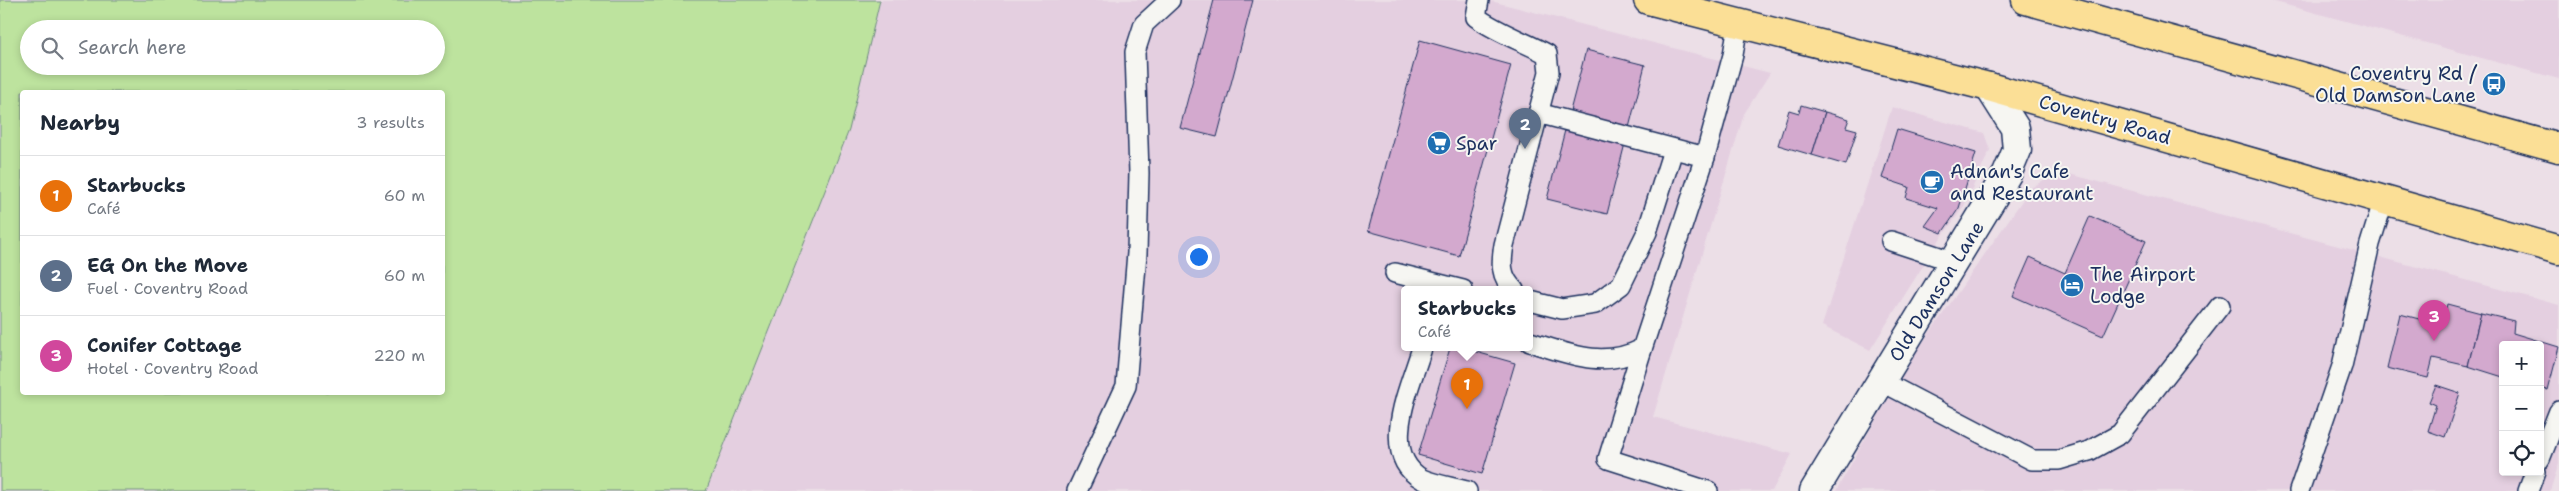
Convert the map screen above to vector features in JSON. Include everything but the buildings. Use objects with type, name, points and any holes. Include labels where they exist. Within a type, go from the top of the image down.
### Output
[{"type":"highway","name":"Coventry Road","points":[[1648,0],[1989,87],[2559,250]]},
{"type":"highway","points":[[2026,0],[2559,148]]},
{"type":"street","name":"Old Damson Lane","points":[[1814,491],[2007,174],[2017,150],[2015,128],[1989,87]]},
{"type":"lane","points":[[1077,491],[1126,386],[1137,253],[1139,173],[1135,52],[1144,24],[1170,0]]},
{"type":"lane","points":[[1479,0],[1476,17],[1495,30],[1519,39],[1547,54],[1549,72],[1504,245],[1500,266],[1505,286]]},
{"type":"lane","points":[[1708,491],[1608,460],[1705,157],[1733,55],[1738,24]]},
{"type":"lane","points":[[1538,113],[1705,157]]},
{"type":"lane","points":[[1533,302],[1562,309],[1595,304],[1621,285],[1647,232],[1673,150]]},
{"type":"lane","points":[[2299,491],[2342,366],[2366,262],[2384,199]]},
{"type":"lane","points":[[1891,241],[1955,262]]},
{"type":"lane","points":[[1395,273],[1447,286]]},
{"type":"lane","points":[[1881,381],[2032,460],[2058,460],[2089,451],[2120,434],[2220,306]]},
{"type":"lane","points":[[1533,343],[1577,356],[1602,360],[1630,355],[1642,349]]},
{"type":"lane","points":[[1421,351],[1398,433],[1399,449],[1406,465],[1422,479],[1467,491]]},
{"type":"lane","points":[[2544,449],[2559,411]]},
{"type":"lane","points":[[2528,491],[2534,476]]},
{"type":"shaded area","points":[[880,0],[1487,0],[1770,73],[1744,114],[1653,417],[1792,454],[1772,491],[706,491],[849,130]]},
{"type":"shaded area","points":[[2268,0],[2559,0],[2559,79]]},
{"type":"shaded area","points":[[1892,107],[1984,133],[1990,150],[1963,208],[1938,242],[1870,350],[1822,326]]},
{"type":"shaded area","points":[[2058,171],[2559,305],[2559,463],[2550,491],[1836,491],[1905,368],[2031,188]]},
{"type":"green space","points":[[0,0],[880,0],[849,130],[706,491],[0,491]]},
{"type":"place","name":"Coventry Rd / Old Damson Lane","points":[[2494,84]]},
{"type":"place","name":"Spar","points":[[1439,143]]},
{"type":"place","name":"EG On the Move","points":[[1525,149]]},
{"type":"place","name":"Adnan's Cafe and Restaurant","points":[[1932,182]]},
{"type":"place","name":"The Airport Lodge","points":[[2072,285]]},
{"type":"place","name":"Conifer Cottage","points":[[2434,341]]},
{"type":"place","name":"Starbucks","points":[[1467,409]]}]
